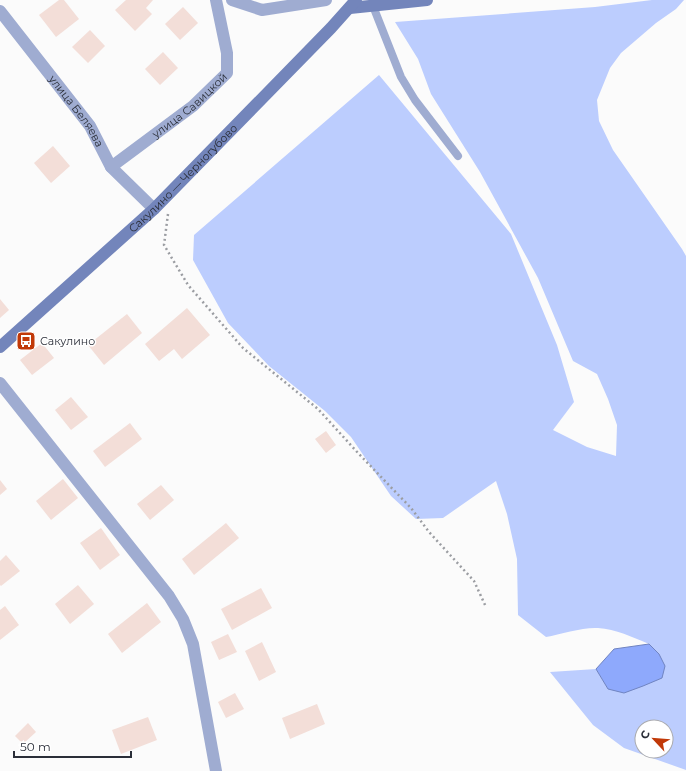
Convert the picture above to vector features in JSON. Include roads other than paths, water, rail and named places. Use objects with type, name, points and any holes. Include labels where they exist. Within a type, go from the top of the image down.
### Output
[{"type":"street","name":"улица Савицкой","points":[[111,167],[193,106],[226,73],[227,53],[216,0]]},
{"type":"street","points":[[232,0],[262,10],[326,0]]},
{"type":"street","points":[[353,4],[374,6],[427,0]]},
{"type":"street","name":"Сакулино — Черногубово","points":[[0,347],[154,209],[353,4]]},
{"type":"street","name":"улица Беляева","points":[[0,11],[90,126],[111,167],[154,209]]},
{"type":"street","points":[[0,383],[168,596],[184,619],[193,644],[216,771]]},
{"type":"lane","points":[[374,6],[401,78],[415,100],[458,156]]},
{"type":"water","points":[[649,644],[659,654],[665,666],[662,678],[624,693],[608,689],[596,669],[614,649]]},
{"type":"place","name":"Сакулино","points":[[26,341]]}]
